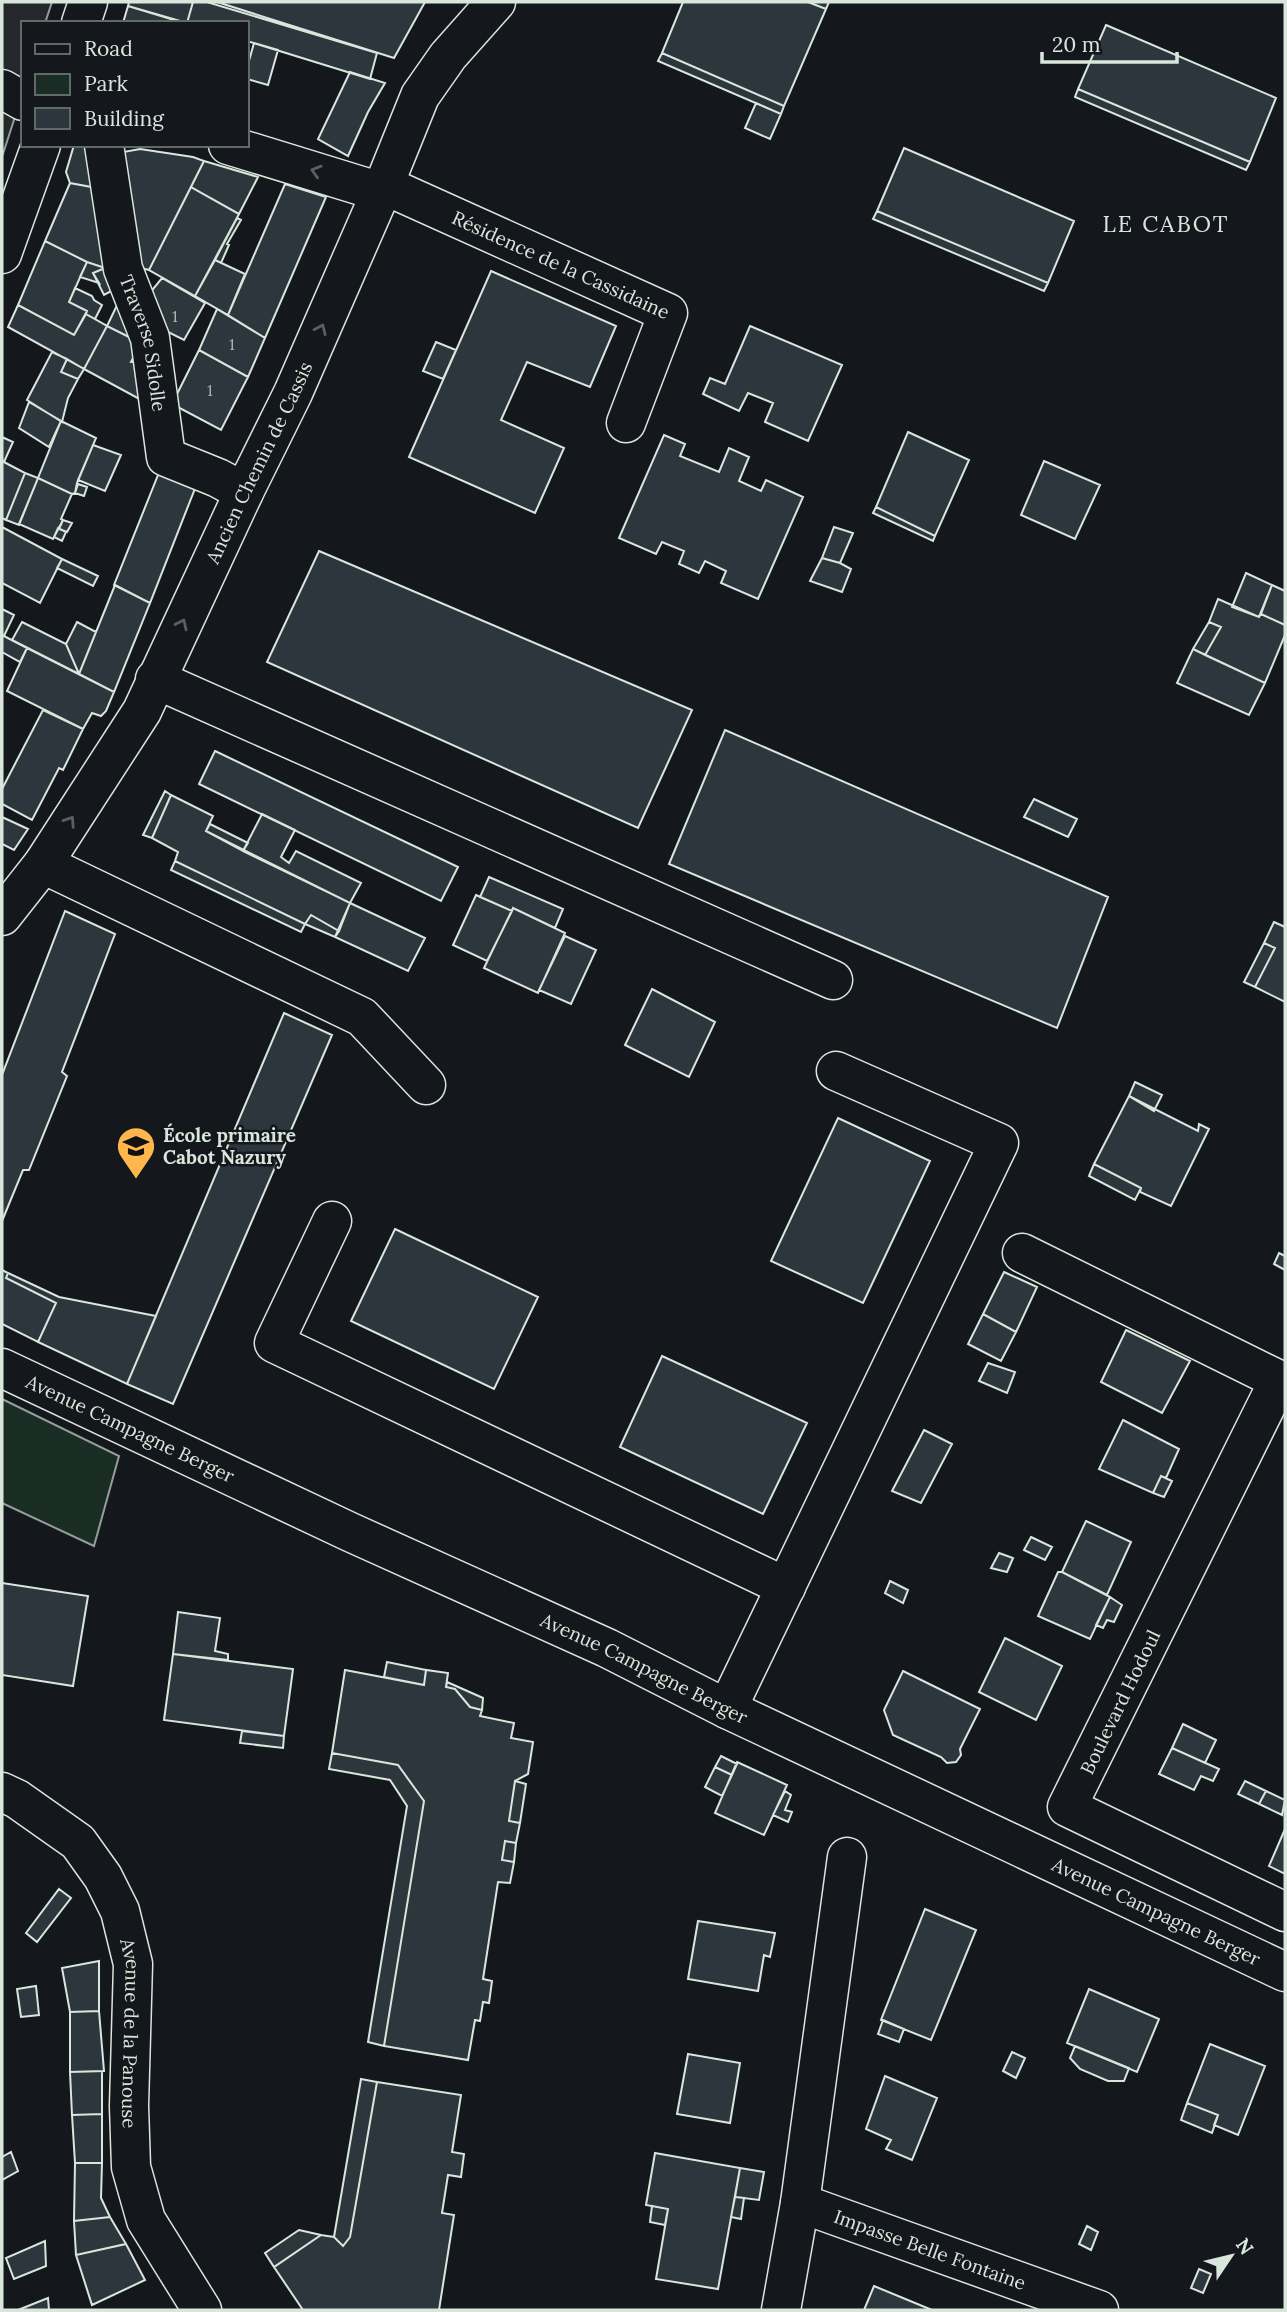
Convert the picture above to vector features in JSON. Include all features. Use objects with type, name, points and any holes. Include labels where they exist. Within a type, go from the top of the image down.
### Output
[{"type":"street","points":[[82,21],[88,2]]},
{"type":"street","name":"Ancien Chemin de Cassis","points":[[2,916],[43,864],[142,711],[293,393],[420,96],[447,56],[496,2]]},
{"type":"street","points":[[2,89],[21,100]]},
{"type":"street","points":[[2,254],[40,147]]},
{"type":"street","name":"Traverse Sidolle","points":[[104,147],[123,270],[150,338],[166,457],[218,478],[244,492]]},
{"type":"street","points":[[235,147],[382,189]]},
{"type":"street","name":"Résidence de la Cassidaine","points":[[382,189],[668,313],[626,423]]},
{"type":"street","points":[[155,679],[834,980]]},
{"type":"street","points":[[43,864],[362,1017],[426,1085]]},
{"type":"street","points":[[727,1709],[999,1143],[836,1071]]},
{"type":"street","points":[[332,1221],[274,1343],[786,1587]]},
{"type":"street","name":"Boulevard Hodoul","points":[[1022,1253],[1282,1381],[1068,1807],[1285,1912]]},
{"type":"street","name":"Avenue Campagne Berger","points":[[2,1368],[350,1532],[607,1648],[727,1709],[1285,1972]]},
{"type":"street","name":"Avenue de la Panouse","points":[[2,1792],[17,1799],[78,1842],[103,1877],[120,1911],[133,1964],[129,2106],[131,2167],[146,2220],[202,2310]]},
{"type":"street","points":[[780,2310],[800,2203],[847,1857]]},
{"type":"street","name":"Impasse Belle Fontaine","points":[[800,2203],[1099,2310]]},
{"type":"green space","points":[[2,1399],[119,1456],[94,1546],[2,1503]]},
{"type":"shaded area","points":[[2,2],[52,2],[46,21],[21,21],[21,98],[2,157]]},
{"type":"building","points":[[129,2],[193,2],[188,21],[128,6]]},
{"type":"building","points":[[193,2],[207,2],[377,53],[370,79],[248,41],[248,21],[188,21]]},
{"type":"building","points":[[217,2],[425,2],[394,58]]},
{"type":"building","points":[[683,2],[808,2],[826,9],[784,106],[662,53]]},
{"type":"building","points":[[808,2],[829,2],[826,9]]},
{"type":"building","points":[[128,6],[177,21],[124,21]]},
{"type":"building","points":[[1106,25],[1276,98],[1250,162],[1078,89]]},
{"type":"building","points":[[254,43],[278,50],[268,85],[248,79],[248,64]]},
{"type":"building","points":[[662,53],[784,106],[781,114],[658,61]]},
{"type":"building","points":[[350,72],[385,83],[348,156],[318,139]]},
{"type":"building","points":[[1078,89],[1250,162],[1246,170],[1075,97]]},
{"type":"building","points":[[756,103],[781,114],[770,139],[745,128]]},
{"type":"building","points":[[73,147],[92,147],[97,188],[70,183],[66,172]]},
{"type":"building","points":[[904,148],[1074,221],[1048,283],[877,211]]},
{"type":"building","points":[[140,149],[204,161],[149,270],[141,268],[118,153]]},
{"type":"building","points":[[204,161],[258,177],[239,214],[191,187]]},
{"type":"building","points":[[70,183],[97,188],[105,268],[45,241]]},
{"type":"building","points":[[285,184],[326,197],[265,338],[228,315]]},
{"type":"building","points":[[191,187],[239,214],[195,296],[149,270]]},
{"type":"building","points":[[877,211],[1048,283],[1044,291],[873,219]]},
{"type":"building","points":[[237,218],[241,220],[227,244],[229,245],[221,263],[215,260]]},
{"type":"building","points":[[45,241],[87,262],[69,302],[87,311],[74,335],[18,305]]},
{"type":"building","points":[[215,260],[245,274],[228,315],[195,296]]},
{"type":"building","points":[[87,262],[105,268],[93,273],[99,283],[80,277]]},
{"type":"building","points":[[105,268],[117,288],[104,295],[93,273]]},
{"type":"building","points":[[491,271],[616,326],[590,387],[527,362],[501,420],[564,448],[535,513],[409,457]]},
{"type":"building","points":[[162,278],[205,303],[184,340],[160,328],[144,300]]},
{"type":"building","points":[[75,288],[92,296],[102,305],[95,319],[86,314],[87,311],[69,302]]},
{"type":"building","points":[[121,297],[141,343],[107,326]]},
{"type":"building","points":[[18,305],[74,335],[86,314],[107,326],[84,369],[8,327]]},
{"type":"building","points":[[217,309],[265,338],[248,377],[199,350]]},
{"type":"building","points":[[107,326],[141,343],[131,362],[143,363],[145,402],[84,369]]},
{"type":"building","points":[[750,326],[842,365],[808,441],[765,422],[773,403],[748,393],[739,411],[703,394],[710,378],[725,384]]},
{"type":"building","points":[[436,342],[456,350],[443,379],[423,371]]},
{"type":"building","points":[[199,350],[248,377],[221,430],[172,404]]},
{"type":"building","points":[[52,352],[67,359],[61,372],[78,379],[68,398],[62,422],[27,400]]},
{"type":"building","points":[[67,359],[84,369],[78,379],[61,372]]},
{"type":"building","points":[[29,402],[61,421],[49,447],[19,428]]},
{"type":"building","points":[[61,421],[96,438],[75,493],[72,494],[38,478]]},
{"type":"building","points":[[908,432],[969,460],[935,536],[876,507]]},
{"type":"building","points":[[664,435],[685,444],[680,456],[719,472],[729,448],[749,457],[739,481],[761,491],[766,480],[803,497],[758,599],[721,583],[726,571],[705,561],[699,573],[679,564],[684,551],[662,542],[656,554],[619,538]]},
{"type":"building","points":[[2,437],[13,442],[4,462],[2,461]]},
{"type":"building","points":[[93,445],[121,455],[105,491],[78,480]]},
{"type":"building","points":[[2,461],[25,473],[6,520],[2,518]]},
{"type":"building","points":[[1044,461],[1100,485],[1075,539],[1021,515]]},
{"type":"building","points":[[160,470],[196,486],[150,603],[114,585]]},
{"type":"building","points":[[25,473],[38,478],[19,525],[6,520]]},
{"type":"building","points":[[38,478],[72,494],[53,539],[19,524]]},
{"type":"building","points":[[78,484],[87,487],[84,496],[75,493]]},
{"type":"building","points":[[876,507],[935,536],[933,541],[873,513]]},
{"type":"building","points":[[63,520],[72,523],[67,532],[59,529]]},
{"type":"building","points":[[2,527],[62,559],[40,603],[2,583]]},
{"type":"building","points":[[834,527],[853,533],[840,563],[822,558]]},
{"type":"building","points":[[58,528],[66,532],[62,541],[54,537]]},
{"type":"building","points":[[319,551],[692,710],[638,828],[267,662]]},
{"type":"building","points":[[822,558],[851,569],[842,592],[810,581]]},
{"type":"building","points":[[62,559],[98,576],[93,586],[57,568]]},
{"type":"building","points":[[1246,573],[1272,585],[1259,617],[1232,607]]},
{"type":"building","points":[[115,585],[150,603],[114,692],[79,674]]},
{"type":"building","points":[[1272,585],[1285,591],[1285,625],[1261,614]]},
{"type":"building","points":[[1218,599],[1285,625],[1285,635],[1265,683],[1205,655],[1221,627],[1209,622]]},
{"type":"building","points":[[2,609],[14,615],[4,636],[2,635]]},
{"type":"building","points":[[22,622],[66,644],[79,674],[12,640]]},
{"type":"building","points":[[77,622],[96,632],[79,674],[66,644]]},
{"type":"building","points":[[1209,622],[1221,627],[1205,655],[1193,649]]},
{"type":"building","points":[[2,635],[27,648],[20,662],[2,652]]},
{"type":"building","points":[[27,648],[114,692],[106,711],[101,716],[92,713],[83,729],[7,691]]},
{"type":"building","points":[[1193,649],[1265,683],[1249,715],[1177,683]]},
{"type":"building","points":[[43,710],[83,729],[63,770],[59,768],[32,820],[2,804],[2,789]]},
{"type":"building","points":[[725,730],[1108,897],[1057,1028],[669,864]]},
{"type":"building","points":[[215,751],[458,867],[441,901],[199,784]]},
{"type":"building","points":[[165,791],[171,795],[152,838],[143,835]]},
{"type":"building","points":[[171,795],[213,816],[206,831],[350,903],[339,931],[311,915],[305,924],[175,861],[178,852],[152,838]]},
{"type":"building","points":[[1034,799],[1077,819],[1068,837],[1024,817]]},
{"type":"building","points":[[262,814],[295,830],[281,857],[289,863],[296,851],[361,883],[350,903],[243,851]]},
{"type":"building","points":[[2,817],[28,829],[14,850],[2,844]]},
{"type":"building","points":[[210,824],[248,843],[243,851],[206,831]]},
{"type":"building","points":[[175,861],[305,924],[301,932],[171,870]]},
{"type":"building","points":[[489,877],[563,909],[555,928],[513,908],[512,911],[480,897]]},
{"type":"building","points":[[476,895],[512,911],[487,961],[453,945]]},
{"type":"building","points":[[350,903],[425,938],[408,971],[335,937]]},
{"type":"building","points":[[513,908],[565,933],[538,993],[484,968]]},
{"type":"building","points":[[65,911],[115,934],[62,1072],[67,1076],[29,1170],[23,1170],[2,1221],[2,1075]]},
{"type":"building","points":[[311,915],[339,931],[335,937],[305,924]]},
{"type":"building","points":[[1274,922],[1285,927],[1285,1002],[1255,987],[1275,948],[1264,943]]},
{"type":"building","points":[[565,936],[596,950],[571,1004],[539,990]]},
{"type":"building","points":[[1264,943],[1275,948],[1255,987],[1244,982]]},
{"type":"building","points":[[652,989],[715,1022],[689,1077],[625,1045]]},
{"type":"building","points":[[284,1013],[332,1035],[173,1404],[127,1384]]},
{"type":"building","points":[[1135,1082],[1162,1095],[1154,1111],[1129,1096]]},
{"type":"building","points":[[1129,1096],[1198,1131],[1199,1124],[1209,1129],[1171,1206],[1140,1192],[1141,1188],[1094,1164]]},
{"type":"building","points":[[838,1118],[930,1161],[863,1303],[771,1261]]},
{"type":"building","points":[[1094,1164],[1141,1188],[1135,1200],[1089,1176]]},
{"type":"building","points":[[395,1229],[538,1297],[494,1389],[351,1321]]},
{"type":"building","points":[[1279,1253],[1285,1256],[1285,1270],[1274,1264]]},
{"type":"building","points":[[2,1270],[8,1273],[6,1278],[56,1303],[38,1342],[2,1324]]},
{"type":"building","points":[[1004,1272],[1037,1287],[1016,1332],[983,1314]]},
{"type":"building","points":[[8,1273],[59,1297],[156,1316],[127,1384],[38,1342],[56,1303],[6,1278]]},
{"type":"building","points":[[983,1314],[1016,1332],[1001,1361],[968,1344]]},
{"type":"building","points":[[1126,1330],[1190,1361],[1162,1413],[1101,1382]]},
{"type":"building","points":[[662,1356],[807,1423],[763,1514],[620,1447]]},
{"type":"building","points":[[988,1363],[1015,1372],[1007,1393],[979,1381]]},
{"type":"building","points":[[1123,1420],[1179,1449],[1166,1478],[1161,1476],[1153,1493],[1099,1469]]},
{"type":"building","points":[[924,1430],[952,1444],[921,1503],[892,1491]]},
{"type":"building","points":[[1161,1476],[1172,1481],[1164,1497],[1153,1493]]},
{"type":"building","points":[[1086,1521],[1131,1542],[1107,1595],[1062,1572]]},
{"type":"building","points":[[1031,1537],[1052,1547],[1045,1560],[1024,1550]]},
{"type":"building","points":[[999,1553],[1013,1558],[1007,1572],[991,1568]]},
{"type":"building","points":[[1058,1572],[1110,1597],[1090,1639],[1038,1616]]},
{"type":"building","points":[[890,1581],[908,1590],[903,1603],[885,1593]]},
{"type":"building","points":[[2,1583],[88,1596],[73,1686],[2,1675]]},
{"type":"building","points":[[1110,1597],[1122,1605],[1114,1622],[1107,1620],[1103,1628],[1096,1625]]},
{"type":"building","points":[[178,1612],[220,1618],[215,1651],[228,1654],[228,1660],[173,1654]]},
{"type":"building","points":[[1005,1638],[1062,1666],[1036,1720],[979,1692]]},
{"type":"building","points":[[173,1654],[293,1669],[284,1736],[164,1720]]},
{"type":"building","points":[[387,1662],[426,1670],[424,1685],[384,1677]]},
{"type":"building","points":[[345,1670],[424,1685],[426,1670],[448,1673],[446,1687],[455,1689],[470,1707],[482,1710],[480,1716],[514,1723],[511,1738],[533,1742],[528,1774],[515,1781],[509,1821],[520,1823],[516,1843],[505,1841],[502,1860],[514,1862],[510,1883],[498,1882],[483,1979],[492,1981],[489,2003],[483,2002],[480,2021],[475,2020],[468,2060],[384,2046],[424,1801],[398,1765],[332,1753]]},
{"type":"building","points":[[903,1671],[980,1709],[956,1762],[947,1763],[941,1757],[893,1735],[884,1710]]},
{"type":"building","points":[[447,1682],[483,1698],[482,1710],[470,1707],[455,1689],[446,1687]]},
{"type":"building","points":[[1183,1724],[1216,1740],[1205,1763],[1172,1748]]},
{"type":"building","points":[[242,1731],[284,1736],[283,1748],[240,1743]]},
{"type":"building","points":[[1172,1748],[1219,1769],[1213,1781],[1201,1776],[1194,1790],[1159,1774]]},
{"type":"building","points":[[332,1753],[398,1765],[424,1801],[384,2046],[368,2042],[407,1806],[390,1780],[329,1769]]},
{"type":"building","points":[[721,1756],[737,1764],[732,1775],[715,1767]]},
{"type":"building","points":[[737,1762],[787,1785],[764,1835],[715,1813]]},
{"type":"building","points":[[715,1767],[732,1775],[722,1796],[705,1787]]},
{"type":"building","points":[[515,1781],[526,1784],[520,1823],[509,1821]]},
{"type":"building","points":[[1245,1781],[1266,1791],[1259,1804],[1238,1794]]},
{"type":"building","points":[[785,1791],[791,1795],[785,1810],[792,1812],[788,1822],[773,1815]]},
{"type":"building","points":[[1266,1791],[1285,1800],[1282,1815],[1259,1804]]},
{"type":"building","points":[[1285,1829],[1285,1874],[1269,1866]]},
{"type":"building","points":[[505,1841],[516,1843],[514,1862],[502,1860]]},
{"type":"building","points":[[59,1889],[71,1898],[37,1942],[26,1933]]},
{"type":"building","points":[[925,1909],[976,1930],[931,2040],[881,2020]]},
{"type":"building","points":[[698,1921],[775,1933],[770,1957],[764,1955],[758,1991],[688,1979]]},
{"type":"building","points":[[99,1961],[99,2011],[70,2012],[62,1968]]},
{"type":"building","points":[[36,1986],[39,2015],[21,2017],[17,1989]]},
{"type":"building","points":[[1089,1989],[1159,2019],[1137,2072],[1067,2043]]},
{"type":"building","points":[[99,2011],[104,2071],[70,2072],[70,2012]]},
{"type":"building","points":[[883,2020],[904,2029],[899,2042],[878,2034]]},
{"type":"building","points":[[1210,2044],[1265,2066],[1238,2135],[1214,2125],[1218,2115],[1187,2103]]},
{"type":"building","points":[[1075,2046],[1129,2068],[1124,2081],[1108,2081],[1080,2069],[1070,2058]]},
{"type":"building","points":[[1012,2052],[1025,2058],[1016,2078],[1003,2071]]},
{"type":"building","points":[[688,2054],[740,2063],[730,2123],[677,2114]]},
{"type":"building","points":[[102,2071],[102,2114],[72,2115],[70,2072]]},
{"type":"building","points":[[885,2076],[937,2098],[912,2160],[886,2149],[891,2140],[866,2129]]},
{"type":"building","points":[[361,2079],[377,2082],[350,2237],[343,2246],[334,2237]]},
{"type":"building","points":[[377,2082],[461,2095],[452,2152],[464,2154],[461,2177],[448,2175],[442,2213],[454,2215],[439,2310],[303,2310],[274,2267],[321,2235],[334,2237],[343,2246],[350,2237]]},
{"type":"building","points":[[1187,2103],[1218,2115],[1212,2133],[1181,2120]]},
{"type":"building","points":[[102,2114],[102,2163],[75,2163],[72,2115]]},
{"type":"building","points":[[11,2152],[18,2171],[2,2180],[2,2157]]},
{"type":"building","points":[[655,2153],[740,2168],[718,2289],[656,2279],[668,2209],[646,2205]]},
{"type":"building","points":[[75,2163],[102,2163],[101,2198],[110,2217],[74,2221]]},
{"type":"building","points":[[740,2168],[764,2172],[759,2200],[735,2197]]},
{"type":"building","points":[[735,2197],[744,2198],[741,2219],[731,2217]]},
{"type":"building","points":[[652,2206],[668,2209],[665,2225],[650,2222]]},
{"type":"building","points":[[110,2217],[126,2244],[76,2255],[74,2221]]},
{"type":"building","points":[[1087,2226],[1098,2232],[1091,2250],[1079,2244]]},
{"type":"building","points":[[299,2230],[321,2235],[274,2267],[265,2253]]},
{"type":"building","points":[[45,2241],[46,2266],[14,2279],[6,2258]]},
{"type":"building","points":[[126,2244],[145,2280],[92,2305],[76,2255]]},
{"type":"building","points":[[1199,2269],[1211,2274],[1203,2293],[1191,2288]]},
{"type":"building","points":[[874,2286],[932,2310],[864,2310]]},
{"type":"building","points":[[48,2298],[49,2310],[18,2310]]},
{"type":"place","name":"École primaire Cabot Nazury","points":[[136,1180]]},
{"type":"district","name":"LE CABOT","points":[[1166,224]]}]
